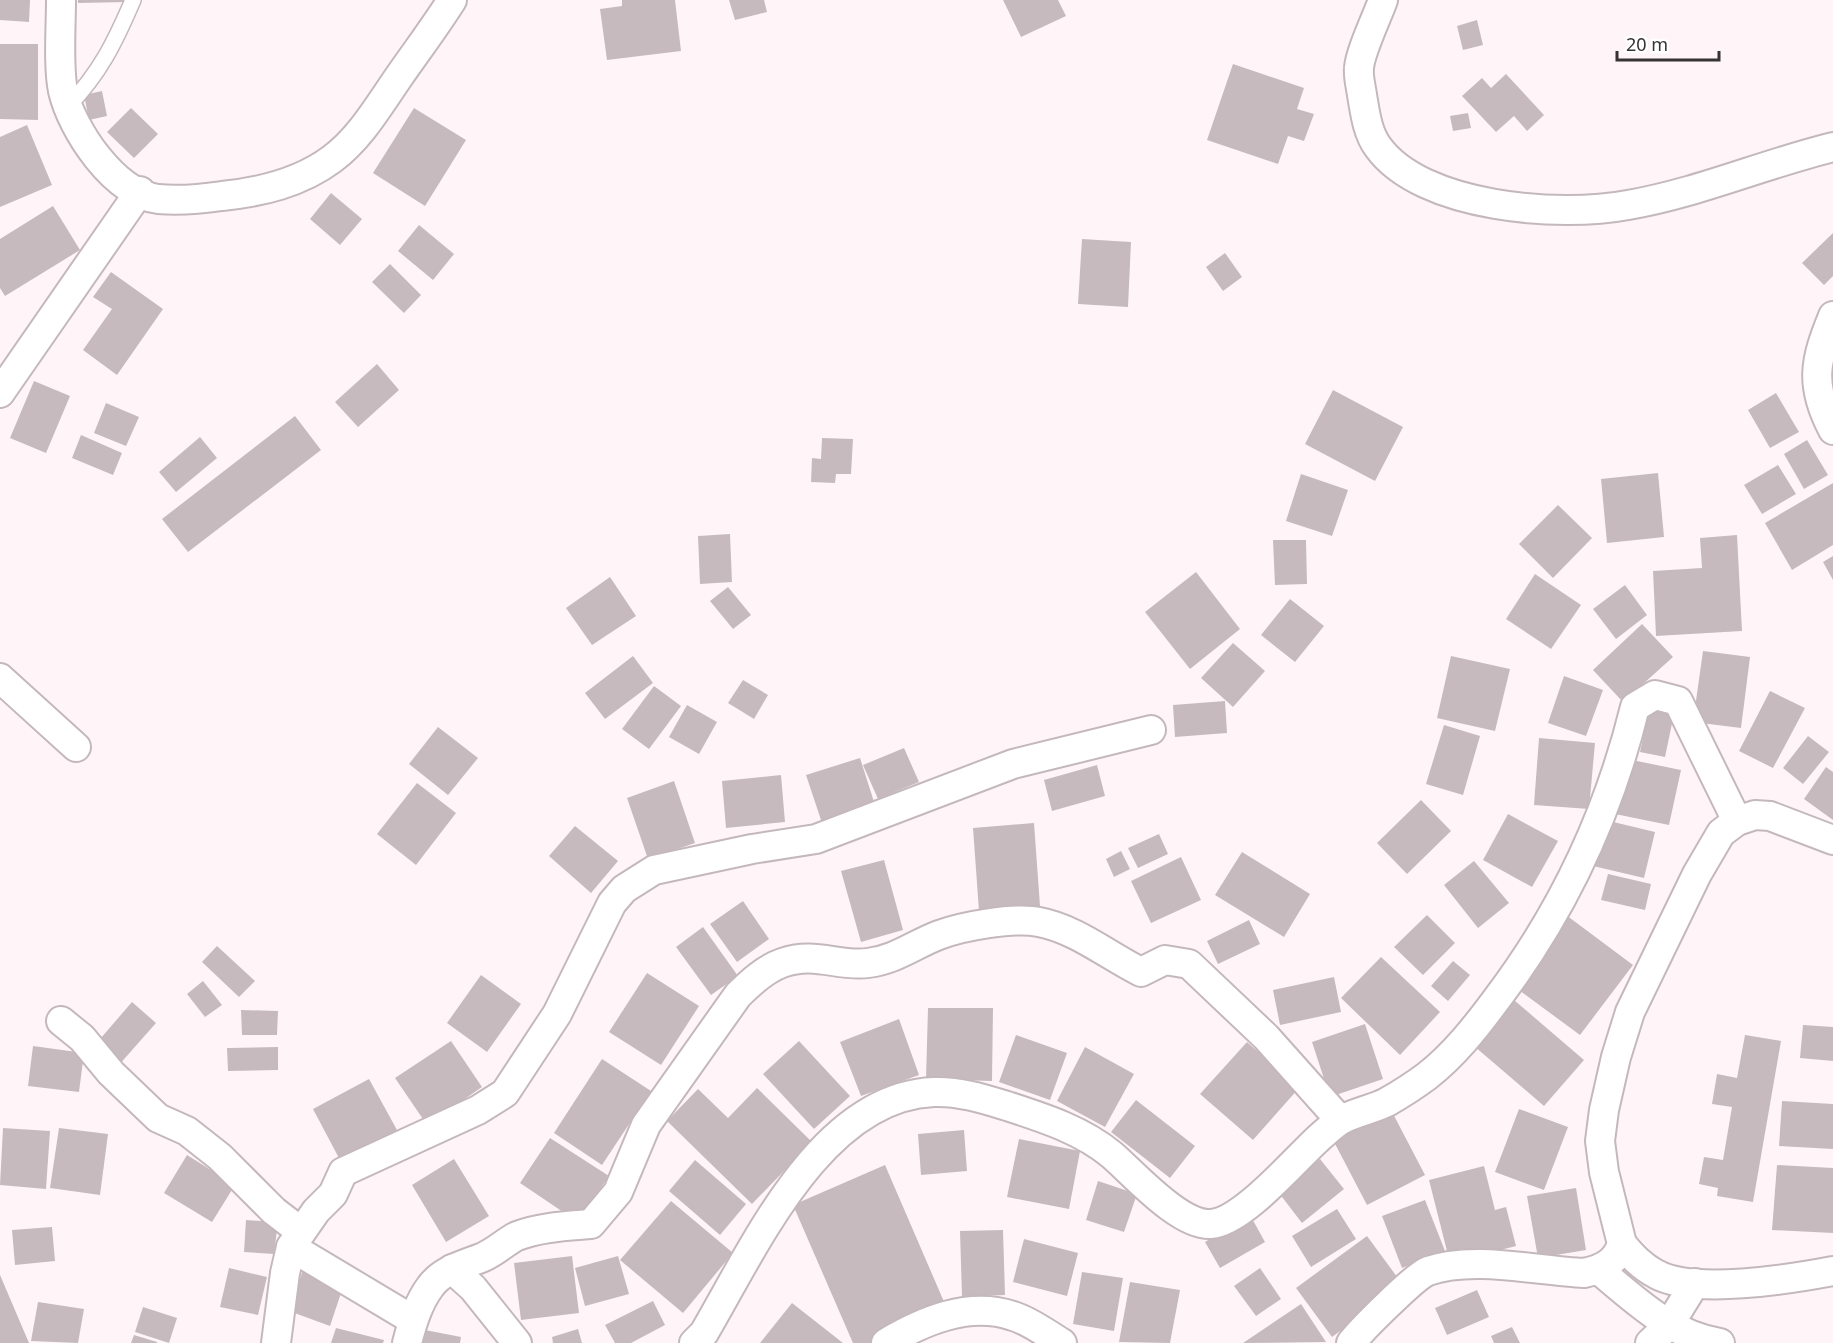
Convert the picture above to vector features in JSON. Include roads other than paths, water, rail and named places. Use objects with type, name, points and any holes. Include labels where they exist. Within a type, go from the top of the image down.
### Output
[{"type":"street","points":[[61,0],[63,89],[85,141],[106,167],[140,191],[156,199],[197,199],[251,193],[309,176],[334,157],[363,128],[452,0]]},
{"type":"street","points":[[1383,0],[1359,68],[1367,123],[1377,146],[1394,164],[1418,181],[1479,201],[1533,210],[1577,211],[1625,206],[1673,196],[1833,147]]},
{"type":"street","points":[[0,393],[140,191]]},
{"type":"street","points":[[1832,426],[1818,388],[1816,367],[1833,316]]},
{"type":"street","points":[[0,678],[76,747]]},
{"type":"street","points":[[694,1343],[704,1333],[776,1210],[816,1158],[847,1126],[870,1110],[901,1097],[935,1092],[979,1097],[1059,1123],[1108,1152],[1161,1199],[1200,1223],[1214,1224],[1229,1217],[1275,1182],[1341,1120],[1385,1103],[1429,1075],[1470,1034],[1523,964],[1590,841],[1623,755],[1635,706],[1655,695],[1678,701],[1737,821]]},
{"type":"street","points":[[276,1343],[285,1273],[295,1239],[333,1194],[343,1172],[478,1110],[505,1094],[557,1014],[612,903],[637,879],[654,870],[678,863],[816,839],[1013,764],[1151,730]]},
{"type":"street","points":[[1833,840],[1770,816],[1755,815],[1737,821],[1721,833],[1697,874],[1630,1012],[1616,1057],[1600,1141],[1604,1172],[1622,1244],[1638,1263],[1657,1275],[1695,1283],[1768,1280],[1833,1271]]},
{"type":"street","points":[[62,1021],[82,1038],[111,1074],[158,1118],[187,1131],[220,1157],[274,1210],[295,1239],[410,1331],[431,1285],[452,1269],[483,1257],[517,1237],[561,1226],[591,1224],[618,1192],[646,1125],[738,995],[765,972],[781,963],[807,958],[867,963],[913,949],[940,935],[964,929],[1004,922],[1037,921],[1066,930],[1141,972],[1165,960],[1189,964],[1266,1037],[1341,1120]]},
{"type":"street","points":[[1351,1343],[1426,1272],[1449,1266],[1477,1265],[1576,1273],[1599,1270],[1612,1262],[1622,1244]]},
{"type":"street","points":[[452,1269],[473,1288],[517,1343]]},
{"type":"street","points":[[1599,1270],[1659,1334],[1689,1335],[1720,1343]]},
{"type":"street","points":[[1659,1334],[1695,1283]]},
{"type":"street","points":[[886,1343],[928,1322],[955,1312],[987,1310],[1014,1316],[1062,1343]]},
{"type":"lane","points":[[69,106],[91,82],[110,52],[133,0]]}]
